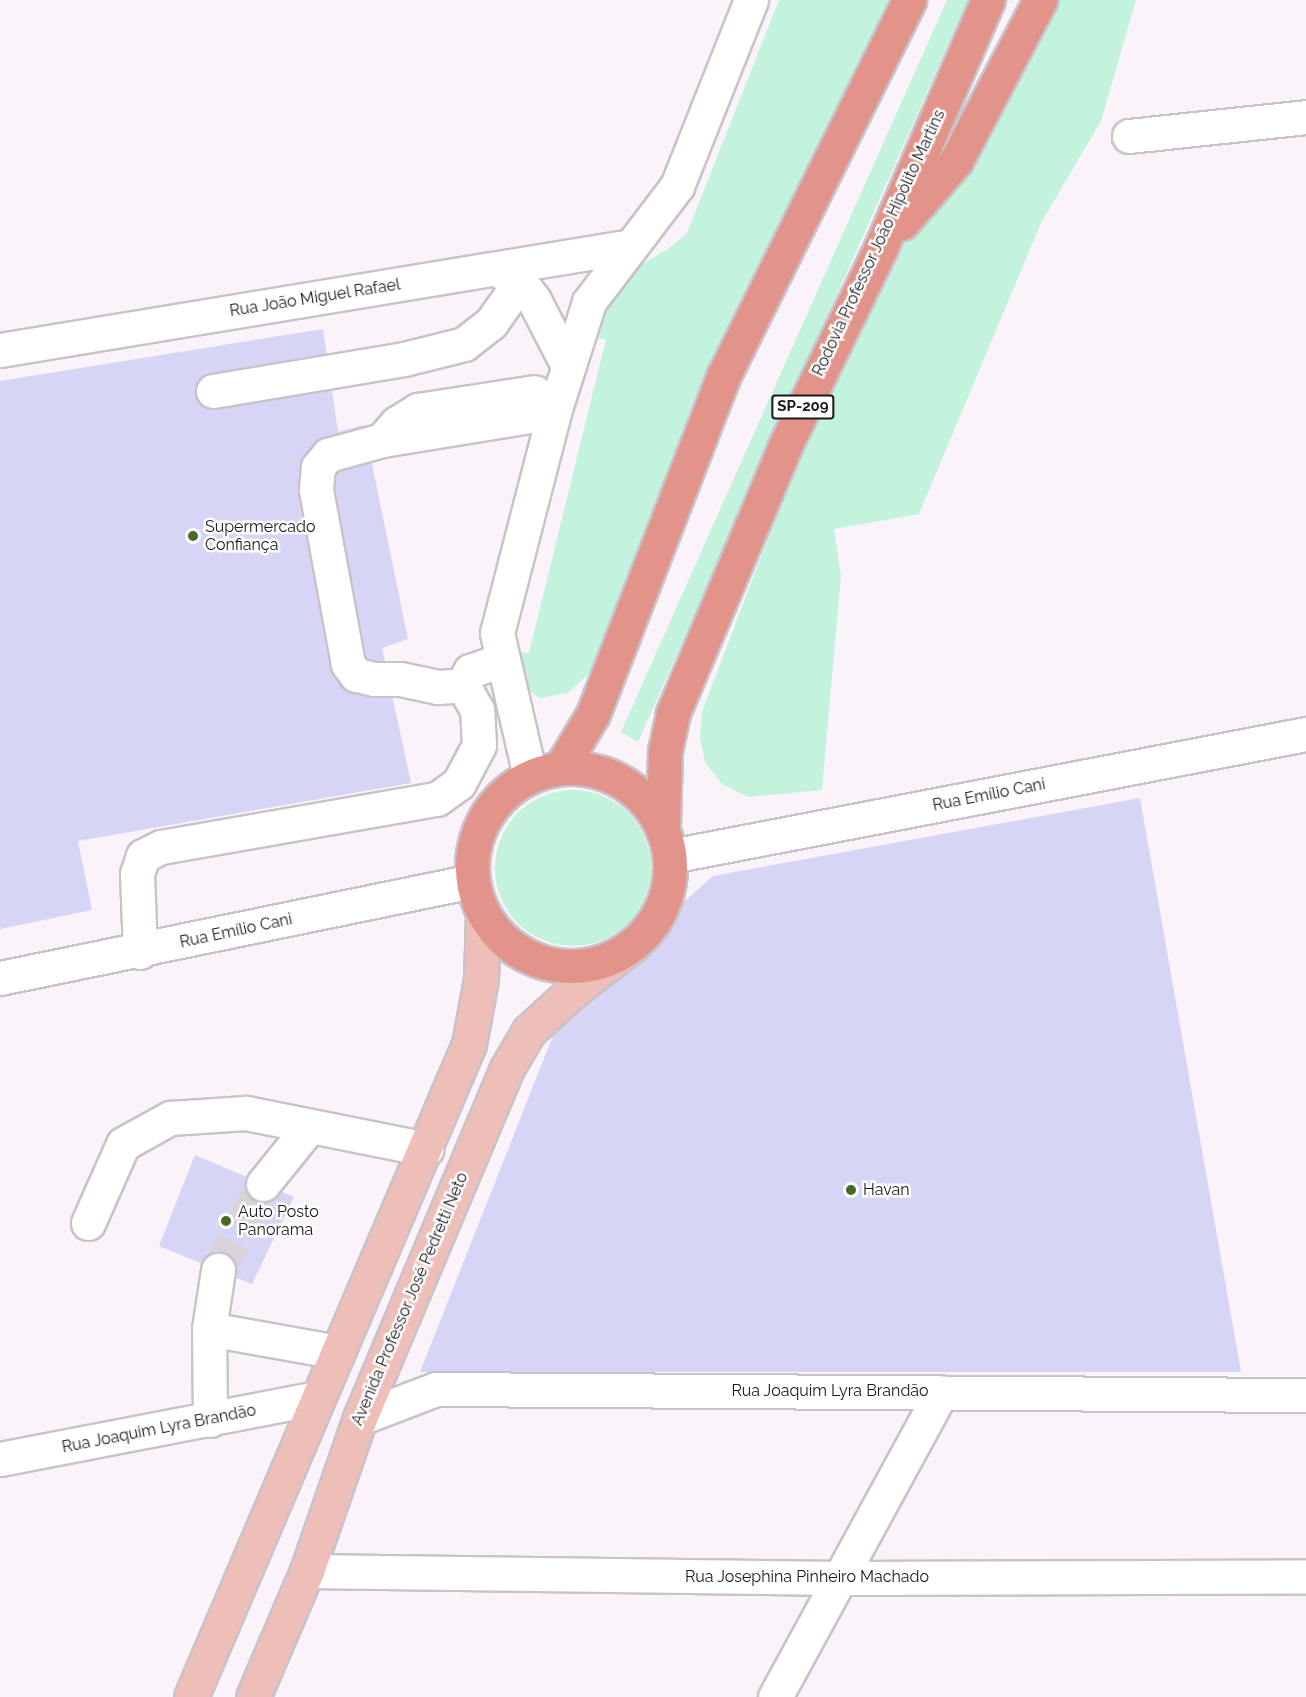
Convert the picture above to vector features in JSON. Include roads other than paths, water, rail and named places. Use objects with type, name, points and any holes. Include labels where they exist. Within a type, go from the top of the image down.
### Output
[{"type":"highway","points":[[866,89],[891,0]]},
{"type":"highway","points":[[545,772],[592,769],[621,780],[646,800],[667,841],[669,888],[656,920],[633,945],[602,961],[557,966],[534,959],[504,941],[483,914],[472,881],[473,847],[484,817],[504,793],[545,772],[593,714],[724,375],[909,0]]},
{"type":"highway","name":"Rodovia Professor João Hipólito Martins","points":[[667,841],[665,751],[673,713],[784,446],[881,247],[988,0]]},
{"type":"highway","points":[[881,247],[956,161],[1040,0]]},
{"type":"main road","points":[[191,1697],[469,1044],[481,979],[483,914]]},
{"type":"main road","name":"Avenida Professor José Pedretti Neto","points":[[253,1697],[307,1571],[360,1418],[506,1070],[529,1031],[573,991],[633,945]]},
{"type":"street","points":[[545,772],[502,660],[497,633],[561,388],[589,302],[677,186],[752,0]]},
{"type":"street","points":[[1129,136],[1306,117]]},
{"type":"street","name":"Rua João Miguel Rafael","points":[[0,350],[508,275],[631,246]]},
{"type":"street","points":[[213,391],[404,359],[464,344],[491,323],[508,275],[534,300],[561,388]]},
{"type":"street","points":[[463,685],[438,687],[401,679],[374,680],[356,675],[348,664],[316,489],[318,467],[328,455],[382,440],[397,423],[418,410],[561,388]]},
{"type":"street","points":[[463,685],[470,671],[502,660]]},
{"type":"street","points":[[140,952],[136,874],[143,856],[161,847],[437,799],[459,783],[479,745],[477,710],[463,685]]},
{"type":"street","name":"Rua Emílio Cani","points":[[667,841],[1306,734]]},
{"type":"street","name":"Rua Emílio Cani","points":[[0,978],[140,952],[472,881]]},
{"type":"street","points":[[88,1223],[123,1144],[170,1118],[246,1113],[426,1149]]},
{"type":"street","points":[[263,1184],[309,1127]]},
{"type":"street","points":[[210,1420],[209,1329],[218,1270]]},
{"type":"street","points":[[209,1329],[338,1352]]},
{"type":"street","name":"Rua Joaquim Lyra Brandão","points":[[360,1418],[436,1389],[1306,1395]]},
{"type":"street","points":[[775,1697],[941,1392]]},
{"type":"street","name":"Rua Joaquim Lyra Brandão","points":[[0,1459],[317,1398]]},
{"type":"street","name":"Rua Josephina Pinheiro Machado","points":[[307,1571],[841,1578],[1306,1576]]},
{"type":"tunnel","points":[[218,1270],[263,1184]]},
{"type":"place","name":"Supermercado Confiança","points":[[193,536]]},
{"type":"place","name":"Havan","points":[[851,1190]]},
{"type":"place","name":"Auto Posto Panorama","points":[[226,1221]]}]
